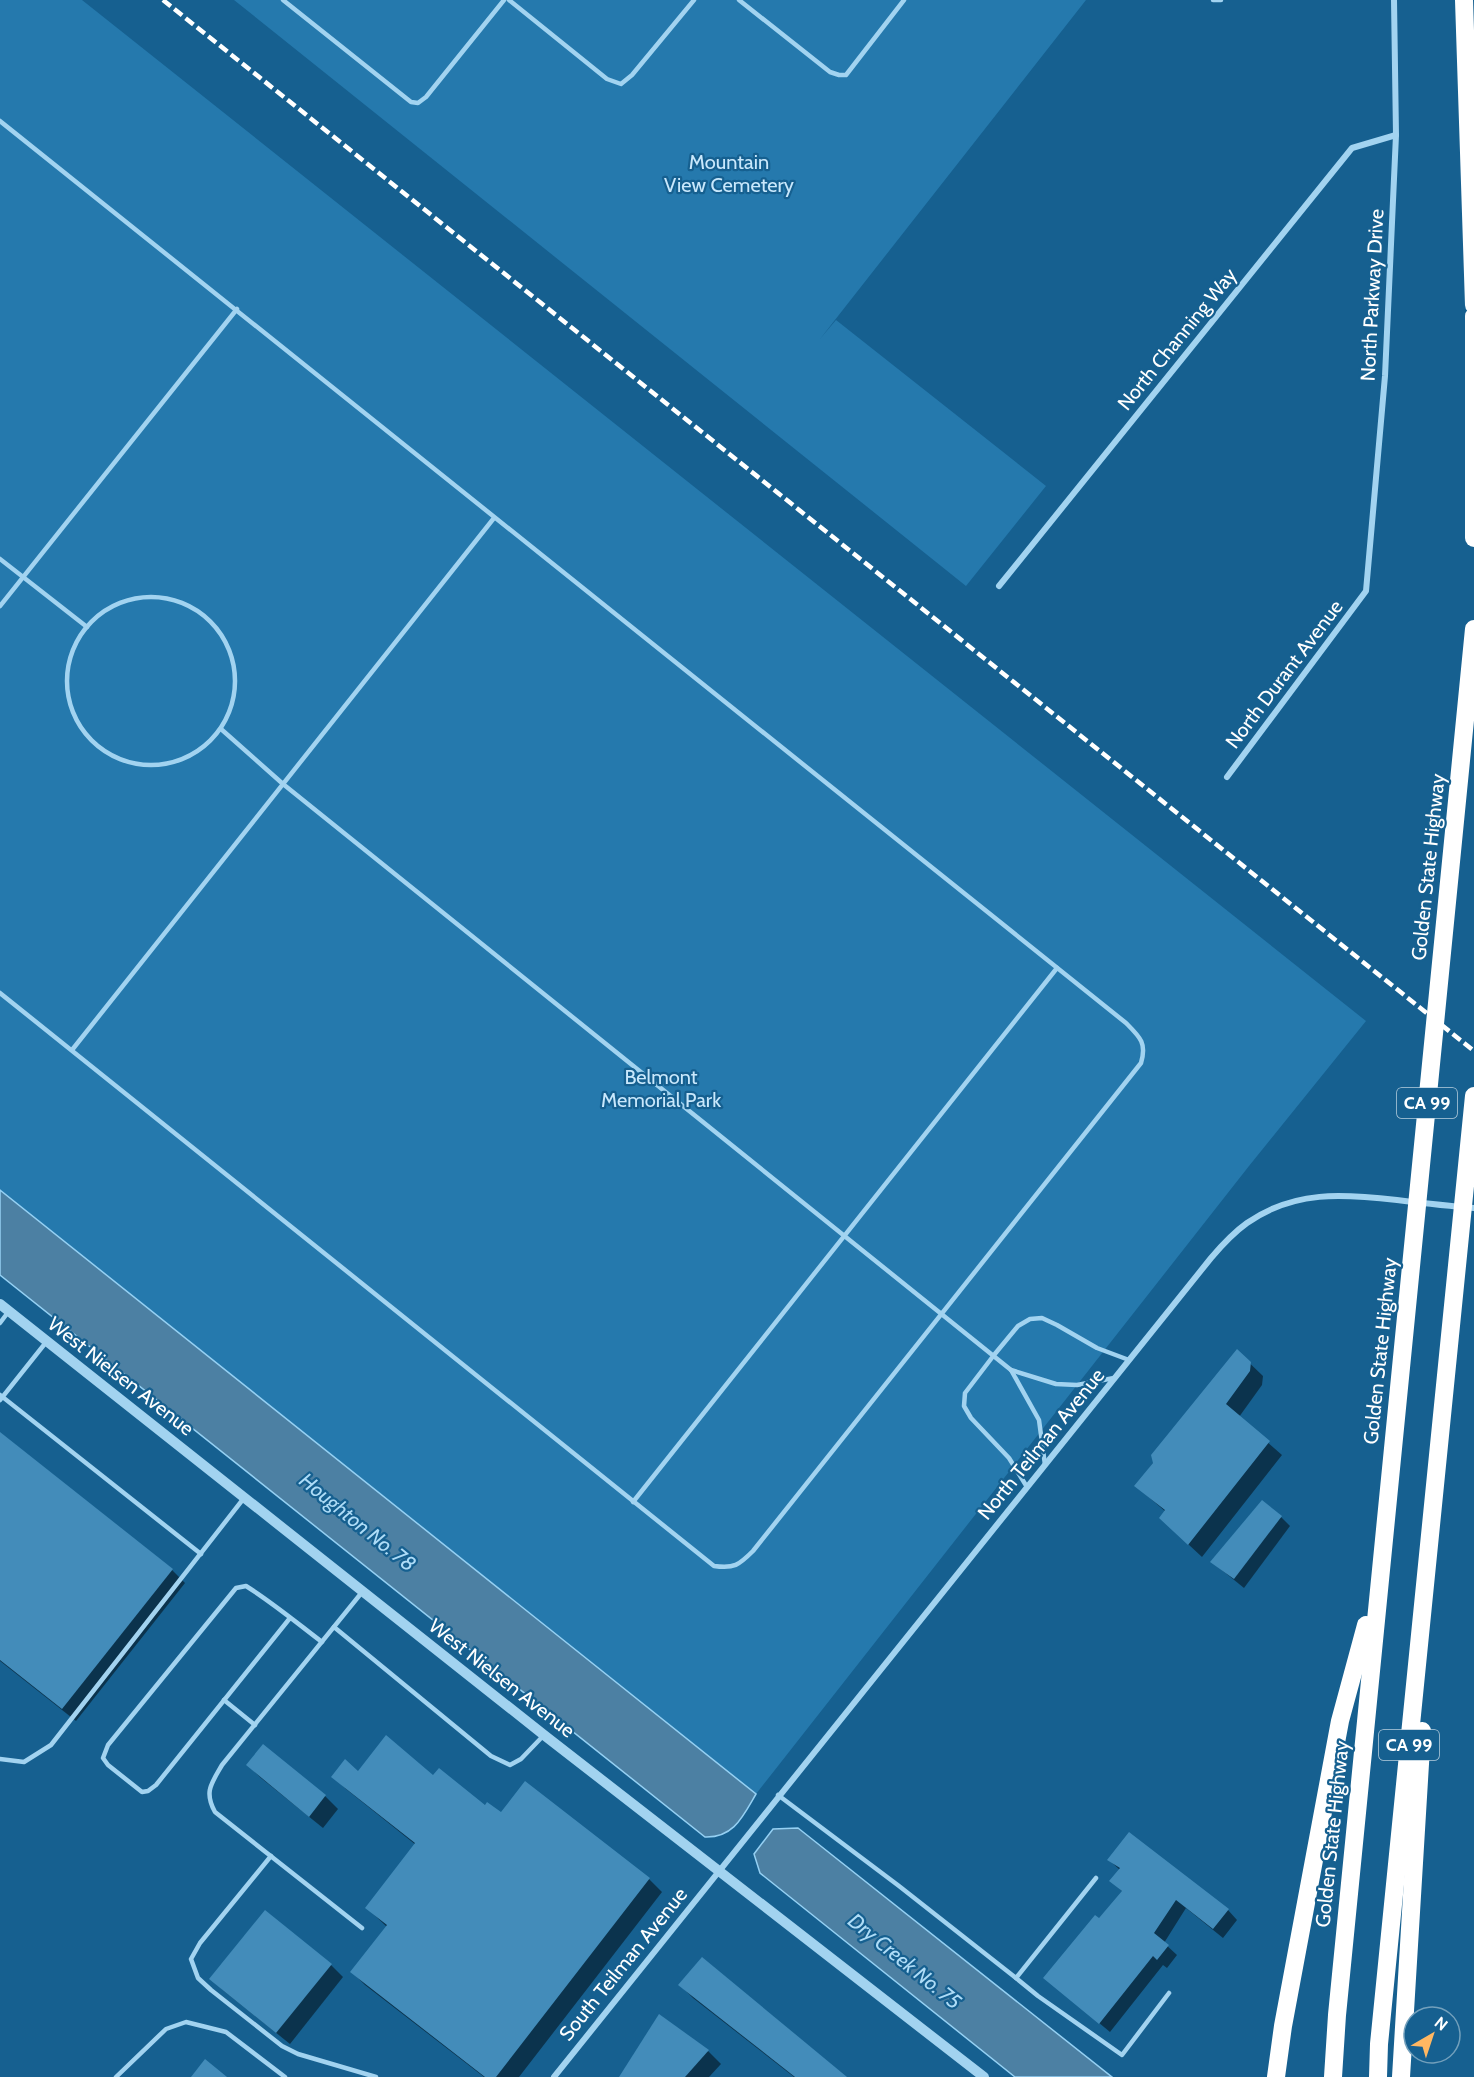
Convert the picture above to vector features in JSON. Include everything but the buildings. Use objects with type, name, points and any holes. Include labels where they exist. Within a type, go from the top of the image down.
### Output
[{"type":"highway","points":[[1464,0],[1474,305]]},
{"type":"highway","points":[[1474,316],[1474,538]]},
{"type":"highway","name":"Golden State Highway","points":[[1333,2077],[1338,2003],[1474,629]]},
{"type":"highway","name":"CA 99","points":[[1378,2077],[1379,2044],[1474,1096]]},
{"type":"highway","points":[[1401,2077],[1443,1414]]},
{"type":"highway","points":[[1276,2077],[1283,2026],[1340,1721],[1380,1577]]},
{"type":"street","name":"North Parkway Drive","points":[[1366,591],[1385,376],[1396,135],[1394,0]]},
{"type":"street","name":"North Channing Way","points":[[999,586],[1352,148],[1396,135]]},
{"type":"street","name":"North Durant Avenue","points":[[1227,777],[1366,591]]},
{"type":"street","name":"North Teilman Avenue","points":[[718,1872],[1210,1258],[1230,1237],[1248,1222],[1287,1203],[1308,1197],[1352,1195],[1474,1209]]},
{"type":"street","name":"West Nielsen Avenue","points":[[0,1304],[718,1872],[984,2077]]},
{"type":"street","name":"South Teilman Avenue","points":[[554,2077],[718,1872]]},
{"type":"lane","points":[[283,0],[411,102],[418,103],[426,97],[504,0]]},
{"type":"lane","points":[[509,0],[607,79],[621,84],[632,75],[694,0]]},
{"type":"lane","points":[[740,0],[831,72],[846,75],[904,0]]},
{"type":"lane","points":[[1213,0],[1221,0]]},
{"type":"lane","points":[[0,122],[237,309],[1140,1036],[1145,1051],[1141,1064],[753,1551],[741,1563],[728,1568],[714,1566],[0,993]]},
{"type":"lane","points":[[0,606],[237,309]]},
{"type":"lane","points":[[72,1050],[494,518]]},
{"type":"lane","points":[[0,559],[87,627]]},
{"type":"lane","points":[[153,596],[176,600],[196,609],[214,624],[227,643],[234,664],[236,687],[231,709],[220,729],[205,747],[184,759],[162,765],[139,764],[117,758],[97,745],[81,728],[71,707],[66,684],[69,661],[77,639],[87,627],[109,607],[130,598],[153,596]]},
{"type":"lane","points":[[220,729],[283,784],[1011,1370],[1026,1393],[1039,1420],[1045,1465]]},
{"type":"lane","points":[[633,1502],[1056,968]]},
{"type":"lane","points":[[0,1323],[9,1311]]},
{"type":"lane","points":[[1027,1487],[1009,1458],[971,1418],[964,1406],[965,1393],[994,1355],[1018,1326],[1030,1319],[1042,1318],[1096,1348],[1129,1360]]},
{"type":"lane","points":[[48,1341],[1,1397],[201,1554]]},
{"type":"lane","points":[[1011,1370],[1056,1384],[1077,1385],[1114,1378]]},
{"type":"lane","points":[[0,1759],[24,1762],[51,1745],[245,1497]]},
{"type":"lane","points":[[290,1618],[156,1785],[142,1792],[108,1765],[103,1758],[108,1745],[236,1588],[246,1587],[290,1618],[322,1642]]},
{"type":"lane","points":[[362,1928],[215,1812],[209,1801],[210,1785],[222,1766],[363,1591]]},
{"type":"lane","points":[[334,1627],[482,1749],[503,1763],[510,1765],[521,1759],[544,1735]]},
{"type":"lane","points":[[224,1700],[255,1725]]},
{"type":"lane","points":[[778,1796],[899,1886],[1016,1978],[1122,2055],[1169,1993]]},
{"type":"lane","points":[[271,1856],[200,1943],[191,1959],[198,1978],[282,2046],[298,2054],[376,2077]]},
{"type":"lane","points":[[1016,1978],[1096,1878]]},
{"type":"lane","points":[[116,2077],[166,2029],[186,2022],[226,2032],[285,2077]]},
{"type":"green space","name":"Belmont Memorial Park","points":[[0,0],[82,0],[1366,1021],[1249,1166],[756,1794],[0,1190]]},
{"type":"green space","name":"Mountain View Cemetery","points":[[234,0],[1086,0],[820,339],[836,320],[1046,486],[966,586]]},
{"type":"water","name":"Houghton No. 78","points":[[0,1190],[756,1794],[736,1824],[723,1834],[705,1837],[0,1275]]},
{"type":"water","name":"Dry Creek No. 75","points":[[798,1828],[1112,2077],[1015,2077],[760,1873],[754,1854],[773,1829]]},
{"type":"railway","points":[[163,0],[1474,1051]]}]
